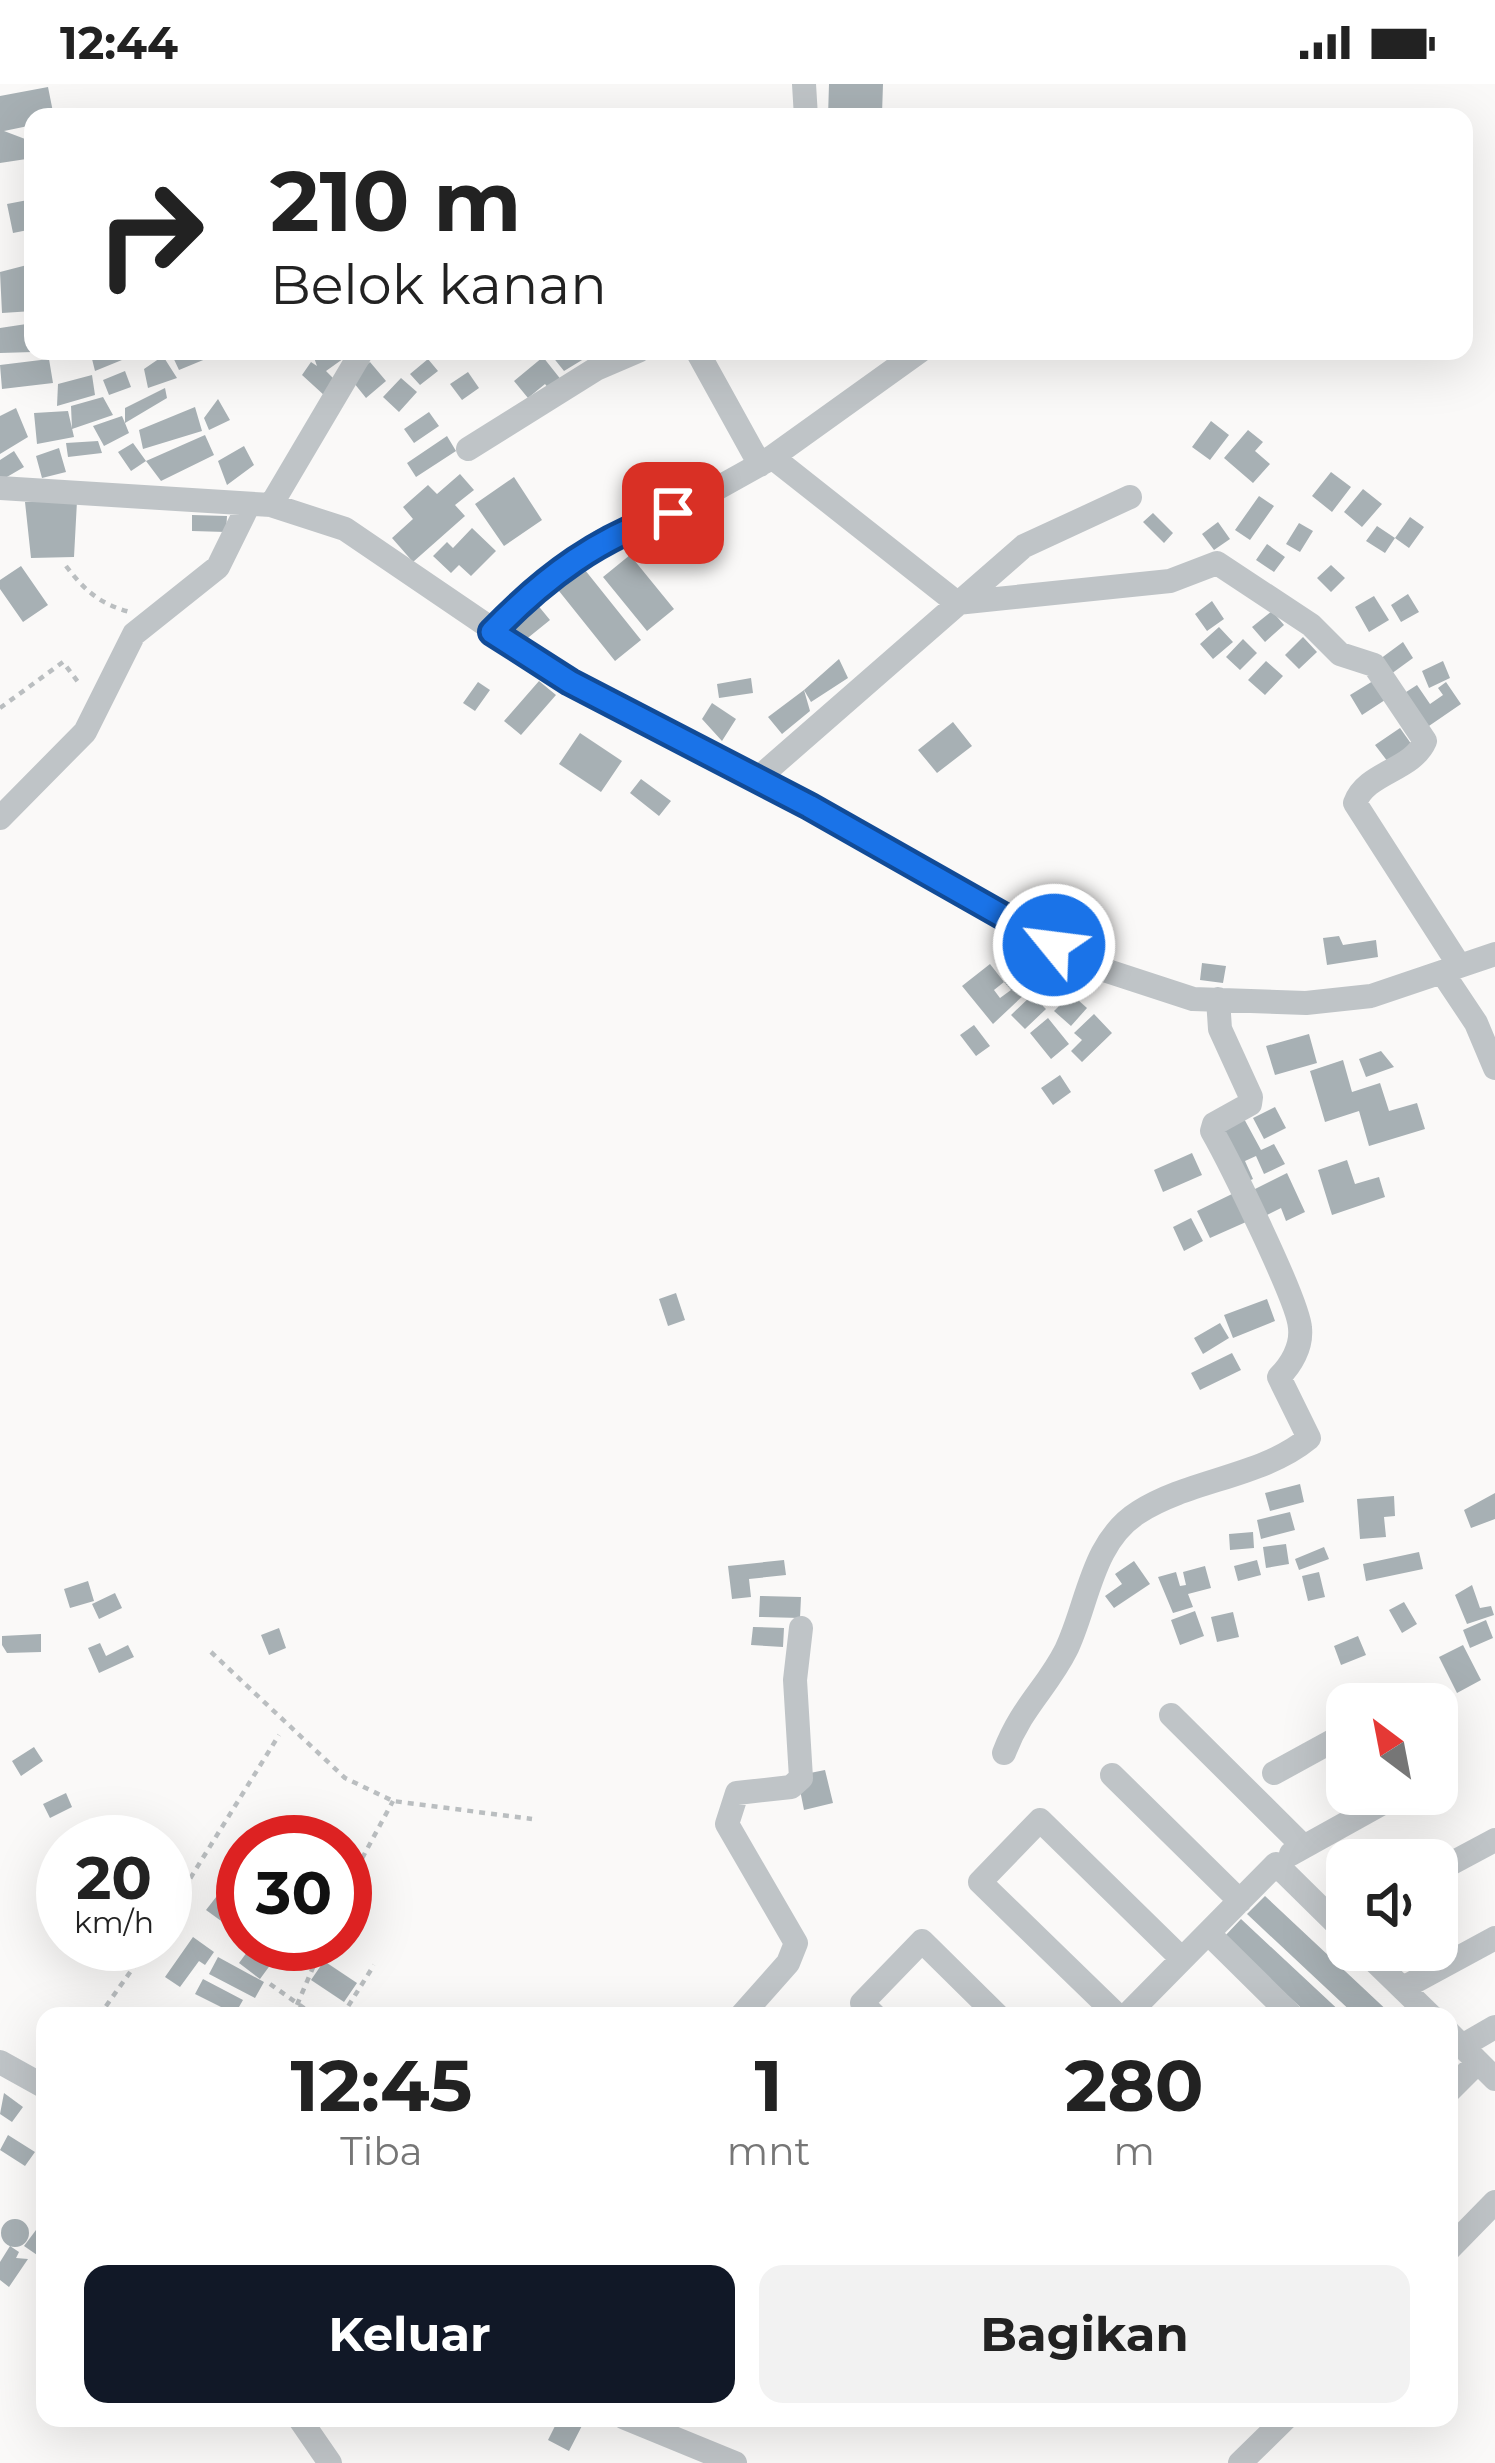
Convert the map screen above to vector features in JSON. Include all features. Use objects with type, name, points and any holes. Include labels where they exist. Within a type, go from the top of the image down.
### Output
[{"type":"street","points":[[0,818],[76,744],[125,649],[153,616],[218,567],[356,360]]},
{"type":"street","points":[[468,449],[617,360]]},
{"type":"street","points":[[704,360],[766,461],[957,603],[1170,580],[1217,563],[1316,629],[1340,654],[1374,665],[1425,741],[1418,754],[1361,789],[1355,803],[1450,969],[1495,1068]]},
{"type":"street","points":[[492,632],[533,590],[607,537],[673,513],[766,461],[900,360]]},
{"type":"street","points":[[0,488],[260,504],[315,517],[376,547],[570,682],[1092,966],[1193,999],[1306,1003],[1372,996],[1495,954]]},
{"type":"street","points":[[756,780],[1024,546],[1130,497]]},
{"type":"street","points":[[1004,1753],[1019,1714],[1066,1650],[1087,1580],[1130,1518],[1278,1457],[1309,1438],[1279,1377],[1293,1364],[1300,1328],[1285,1280],[1212,1131],[1214,1124],[1250,1104],[1251,1096],[1220,1029],[1218,999]]},
{"type":"street","points":[[749,2007],[788,1963],[796,1943],[727,1824],[730,1804],[791,1786],[801,1778],[795,1680],[801,1628]]},
{"type":"street","points":[[1171,1715],[1303,1846]]},
{"type":"street","points":[[1274,1773],[1326,1745]]},
{"type":"street","points":[[1112,1775],[1240,1901]]},
{"type":"street","points":[[1138,2007],[1276,1864],[1360,1815]]},
{"type":"street","points":[[1126,2007],[980,1882],[1040,1820],[1182,1959]]},
{"type":"street","points":[[1458,1860],[1495,1840]]},
{"type":"street","points":[[1276,1864],[1326,1910]]},
{"type":"street","points":[[1208,1933],[1283,2007]]},
{"type":"street","points":[[1403,1988],[1495,1938]]},
{"type":"street","points":[[866,2007],[862,2003],[922,1941],[989,2007]]},
{"type":"street","points":[[1386,1971],[1422,2007]]},
{"type":"street","points":[[1471,2055],[1495,2027]]},
{"type":"street","points":[[0,2062],[36,2081]]},
{"type":"street","points":[[1458,2240],[1495,2202]]},
{"type":"street","points":[[305,2427],[330,2463]]},
{"type":"street","points":[[647,2427],[735,2463]]},
{"type":"street","points":[[1240,2463],[1277,2427]]},
{"type":"path","points":[[66,566],[84,590],[107,606],[153,616]]},
{"type":"path","points":[[0,708],[63,662],[97,707]]},
{"type":"path","points":[[211,1652],[345,1778],[394,1801],[532,1819]]},
{"type":"path","points":[[192,1875],[279,1735]]},
{"type":"path","points":[[372,1841],[394,1801]]},
{"type":"path","points":[[348,2007],[374,1965]]},
{"type":"path","points":[[105,2007],[131,1971]]},
{"type":"path","points":[[270,1984],[297,2006],[311,1971]]},
{"type":"building","points":[[829,84],[883,84],[882,108],[828,108]]},
{"type":"building","points":[[48,87],[52,108],[24,108],[24,127],[4,131],[24,139],[24,159],[0,163],[0,96]]},
{"type":"building","points":[[24,201],[24,231],[13,233],[7,204]]},
{"type":"building","points":[[24,266],[24,312],[2,313],[0,272]]},
{"type":"building","points":[[24,324],[24,352],[0,353],[0,328]]},
{"type":"building","points":[[49,360],[53,383],[2,389],[0,365]]},
{"type":"building","points":[[92,360],[122,360],[95,371]]},
{"type":"building","points":[[166,360],[177,378],[148,388],[144,369]]},
{"type":"building","points":[[174,360],[203,360],[179,370]]},
{"type":"building","points":[[315,360],[341,360],[326,371],[337,382],[325,396],[302,375],[311,362],[317,366]]},
{"type":"building","points":[[427,360],[438,371],[420,385],[410,374]]},
{"type":"building","points":[[545,360],[566,386],[554,395],[545,384],[528,398],[514,381]]},
{"type":"building","points":[[555,360],[582,360],[564,371]]},
{"type":"building","points":[[370,362],[386,381],[366,398],[350,378]]},
{"type":"building","points":[[125,371],[131,387],[109,395],[103,380]]},
{"type":"building","points":[[468,372],[479,388],[462,400],[450,384]]},
{"type":"building","points":[[92,375],[95,395],[57,406],[58,384]]},
{"type":"building","points":[[401,378],[417,392],[399,412],[383,397]]},
{"type":"building","points":[[165,388],[167,398],[125,423],[125,408]]},
{"type":"building","points":[[103,397],[113,415],[72,429],[71,406]]},
{"type":"building","points":[[218,399],[230,420],[209,430],[204,418]]},
{"type":"building","points":[[195,407],[202,431],[143,449],[139,430]]},
{"type":"building","points":[[16,408],[28,437],[0,454],[0,416]]},
{"type":"building","points":[[68,411],[74,437],[37,444],[34,413]]},
{"type":"building","points":[[429,412],[439,426],[414,443],[404,429]]},
{"type":"building","points":[[122,416],[129,433],[104,446],[93,426]]},
{"type":"building","points":[[1211,421],[1229,435],[1210,460],[1192,447]]},
{"type":"building","points":[[1248,430],[1263,442],[1255,451],[1270,464],[1253,483],[1224,458]]},
{"type":"building","points":[[205,435],[214,455],[161,481],[146,461]]},
{"type":"building","points":[[447,436],[456,451],[416,477],[407,463]]},
{"type":"building","points":[[98,441],[102,453],[68,457],[66,443]]},
{"type":"building","points":[[133,443],[146,461],[131,471],[118,452]]},
{"type":"building","points":[[244,446],[254,465],[227,485],[218,461]]},
{"type":"building","points":[[59,448],[66,472],[42,478],[36,456]]},
{"type":"building","points":[[14,451],[24,467],[0,481],[0,460]]},
{"type":"building","points":[[1331,472],[1351,487],[1332,512],[1312,496]]},
{"type":"building","points":[[460,474],[474,490],[455,505],[465,516],[413,562],[392,538],[413,519],[403,507],[428,485],[437,494]]},
{"type":"building","points":[[514,477],[542,520],[504,546],[475,504]]},
{"type":"building","points":[[1363,489],[1382,504],[1362,527],[1344,512]]},
{"type":"building","points":[[1259,496],[1274,506],[1250,540],[1235,530]]},
{"type":"building","points":[[77,501],[74,557],[31,558],[25,502]]},
{"type":"building","points":[[1153,513],[1173,533],[1164,543],[1143,522]]},
{"type":"building","points":[[192,515],[227,516],[226,532],[192,531]]},
{"type":"building","points":[[1410,517],[1424,527],[1409,548],[1395,538]]},
{"type":"building","points":[[1218,522],[1230,539],[1214,550],[1202,534]]},
{"type":"building","points":[[1299,523],[1313,531],[1300,552],[1286,544]]},
{"type":"building","points":[[1377,526],[1395,538],[1385,553],[1366,541]]},
{"type":"building","points":[[472,528],[496,551],[471,576],[459,565],[451,573],[433,556],[447,542],[453,548]]},
{"type":"building","points":[[1267,544],[1285,557],[1274,572],[1256,560]]},
{"type":"building","points":[[630,555],[674,609],[647,631],[603,577]]},
{"type":"building","points":[[581,565],[641,640],[615,661],[555,586]]},
{"type":"building","points":[[1331,565],[1345,578],[1331,592],[1317,578]]},
{"type":"building","points":[[21,566],[48,605],[23,622],[0,589],[0,580]]},
{"type":"building","points":[[1408,594],[1419,612],[1401,622],[1391,605]]},
{"type":"building","points":[[1374,596],[1389,620],[1369,632],[1355,607]]},
{"type":"building","points":[[1212,601],[1224,619],[1207,631],[1195,614]]},
{"type":"building","points":[[536,603],[550,620],[524,641],[510,624]]},
{"type":"building","points":[[1272,611],[1284,625],[1265,642],[1252,627]]},
{"type":"building","points":[[1219,627],[1233,642],[1213,659],[1200,644]]},
{"type":"building","points":[[1303,637],[1317,652],[1299,669],[1285,655]]},
{"type":"building","points":[[1243,639],[1257,653],[1240,670],[1226,657]]},
{"type":"building","points":[[1403,642],[1413,658],[1391,674],[1380,659]]},
{"type":"building","points":[[839,659],[848,678],[811,702],[804,690]]},
{"type":"building","points":[[1266,661],[1283,676],[1265,695],[1248,680]]},
{"type":"building","points":[[1443,661],[1450,678],[1429,688],[1422,671]]},
{"type":"building","points":[[751,678],[753,693],[719,698],[717,684]]},
{"type":"building","points":[[539,681],[556,695],[521,735],[504,721]]},
{"type":"building","points":[[1373,681],[1385,700],[1362,715],[1350,695]]},
{"type":"building","points":[[478,682],[490,690],[475,711],[463,703]]},
{"type":"building","points":[[1446,682],[1461,704],[1426,728],[1403,694],[1417,685],[1430,704],[1443,695],[1438,688]]},
{"type":"building","points":[[804,690],[810,711],[782,734],[768,717]]},
{"type":"building","points":[[712,703],[736,719],[722,741],[702,719]]},
{"type":"building","points":[[953,722],[972,746],[937,773],[918,750]]},
{"type":"building","points":[[1400,728],[1412,745],[1388,762],[1375,745]]},
{"type":"building","points":[[580,733],[622,761],[601,792],[559,764]]},
{"type":"building","points":[[641,779],[671,801],[659,816],[630,793]]},
{"type":"building","points":[[1339,936],[1343,945],[1376,940],[1378,957],[1327,965],[1323,938]]},
{"type":"building","points":[[1032,960],[1044,976],[993,1024],[962,986],[990,964],[1004,982]],"holes":[[[1004,982],[1011,990],[1000,998],[994,990]]]},
{"type":"building","points":[[1202,963],[1226,966],[1223,983],[1200,980]]},
{"type":"building","points":[[1060,984],[1087,1008],[1071,1026],[1054,1011],[1063,1002],[1052,992]]},
{"type":"building","points":[[1032,995],[1046,1009],[1025,1029],[1011,1015]]},
{"type":"building","points":[[1094,1014],[1112,1033],[1082,1062],[1071,1051],[1082,1040],[1074,1033]]},
{"type":"building","points":[[1048,1018],[1069,1044],[1051,1059],[1030,1033]]},
{"type":"building","points":[[974,1025],[990,1046],[976,1056],[960,1035]]},
{"type":"building","points":[[1309,1034],[1317,1063],[1275,1075],[1266,1046]]},
{"type":"building","points":[[1381,1051],[1394,1067],[1366,1077],[1359,1059]]},
{"type":"building","points":[[1343,1060],[1352,1092],[1380,1083],[1389,1111],[1417,1103],[1425,1129],[1369,1146],[1359,1111],[1325,1122],[1310,1071]]},
{"type":"building","points":[[1060,1075],[1071,1092],[1053,1105],[1041,1088]]},
{"type":"building","points":[[1275,1107],[1286,1128],[1264,1139],[1253,1118]]},
{"type":"building","points":[[1242,1115],[1261,1150],[1274,1144],[1285,1164],[1264,1174],[1256,1156],[1245,1161],[1253,1179],[1242,1184],[1217,1127]]},
{"type":"building","points":[[1192,1153],[1202,1175],[1163,1192],[1154,1170]]},
{"type":"building","points":[[1347,1160],[1355,1184],[1379,1177],[1385,1197],[1332,1215],[1318,1170]]},
{"type":"building","points":[[1287,1173],[1305,1212],[1286,1221],[1281,1208],[1259,1219],[1247,1193]]},
{"type":"building","points":[[1232,1194],[1246,1222],[1210,1238],[1197,1211]]},
{"type":"building","points":[[1191,1218],[1203,1241],[1184,1251],[1173,1227]]},
{"type":"building","points":[[676,1293],[685,1320],[668,1326],[659,1299]]},
{"type":"building","points":[[1267,1299],[1275,1321],[1233,1338],[1224,1315]]},
{"type":"building","points":[[1220,1323],[1229,1338],[1203,1354],[1194,1338]]},
{"type":"building","points":[[1232,1353],[1241,1370],[1200,1390],[1191,1373]]},
{"type":"building","points":[[1300,1484],[1304,1502],[1270,1511],[1265,1493]]},
{"type":"building","points":[[1495,1493],[1495,1519],[1471,1528],[1464,1510]]},
{"type":"building","points":[[1394,1496],[1395,1516],[1384,1517],[1386,1537],[1360,1539],[1357,1499]]},
{"type":"building","points":[[1290,1512],[1295,1530],[1261,1539],[1257,1520]]},
{"type":"building","points":[[1253,1532],[1254,1548],[1230,1550],[1229,1534]]},
{"type":"building","points":[[1286,1544],[1289,1564],[1266,1568],[1263,1547]]},
{"type":"building","points":[[1324,1547],[1329,1559],[1299,1570],[1295,1559]]},
{"type":"building","points":[[1419,1552],[1423,1569],[1366,1581],[1363,1564]]},
{"type":"building","points":[[784,1560],[786,1575],[749,1579],[751,1597],[732,1599],[728,1566]]},
{"type":"building","points":[[1257,1560],[1261,1575],[1238,1581],[1234,1566]]},
{"type":"building","points":[[1134,1561],[1150,1584],[1114,1608],[1105,1596],[1122,1584],[1115,1574]]},
{"type":"building","points":[[1205,1566],[1211,1588],[1188,1594],[1193,1607],[1173,1613],[1158,1577],[1176,1572],[1180,1586],[1186,1585],[1183,1572]]},
{"type":"building","points":[[1319,1572],[1325,1597],[1308,1601],[1302,1576]]},
{"type":"building","points":[[88,1581],[94,1601],[70,1608],[64,1589]]},
{"type":"building","points":[[1472,1585],[1480,1608],[1491,1606],[1494,1615],[1467,1624],[1455,1595]]},
{"type":"building","points":[[115,1593],[122,1608],[99,1619],[92,1604]]},
{"type":"building","points":[[760,1596],[801,1597],[800,1618],[759,1617]]},
{"type":"building","points":[[1404,1602],[1417,1624],[1402,1633],[1389,1610]]},
{"type":"building","points":[[1195,1611],[1204,1636],[1180,1645],[1171,1620]]},
{"type":"building","points":[[1233,1612],[1239,1637],[1217,1642],[1211,1617]]},
{"type":"building","points":[[1486,1620],[1493,1638],[1470,1648],[1463,1630]]},
{"type":"building","points":[[753,1627],[784,1628],[783,1647],[751,1645]]},
{"type":"building","points":[[279,1628],[286,1648],[269,1655],[261,1635]]},
{"type":"building","points":[[41,1634],[41,1652],[7,1653],[2,1645],[2,1636]]},
{"type":"building","points":[[1358,1636],[1366,1655],[1341,1665],[1334,1646]]},
{"type":"building","points":[[100,1643],[106,1656],[128,1645],[134,1657],[99,1673],[88,1648]]},
{"type":"building","points":[[1463,1645],[1481,1680],[1458,1692],[1458,1683],[1452,1683],[1439,1657]]},
{"type":"building","points":[[34,1747],[43,1761],[21,1776],[12,1761]]},
{"type":"building","points":[[825,1770],[833,1803],[804,1810],[800,1790],[810,1773]]},
{"type":"building","points":[[66,1793],[72,1807],[48,1815],[43,1804]]},
{"type":"building","points":[[1265,1896],[1326,1953],[1326,1971],[1345,1971],[1383,2007],[1346,2007],[1247,1914]]},
{"type":"building","points":[[216,1897],[216,1917],[206,1910]]},
{"type":"building","points":[[1241,1919],[1335,2007],[1300,2007],[1224,1937]]},
{"type":"building","points":[[192,1938],[214,1952],[205,1965],[199,1961],[192,1971]]},
{"type":"building","points":[[216,1961],[216,1971],[244,1971],[264,1982],[255,1998],[209,1974]]},
{"type":"building","points":[[169,1971],[192,1971],[180,1987],[165,1977]]},
{"type":"building","points":[[317,1971],[339,1971],[357,1983],[344,2002],[311,1980]]},
{"type":"building","points":[[203,1979],[243,2000],[239,2007],[221,2007],[195,1994]]},
{"type":"building","points":[[4,2093],[23,2107],[12,2122],[0,2114]]},
{"type":"building","points":[[8,2135],[35,2152],[25,2166],[0,2150]]},
{"type":"building","points":[[15,2219],[25,2223],[29,2233],[25,2243],[15,2247],[5,2243],[1,2233],[5,2223]]},
{"type":"building","points":[[36,2230],[36,2254],[24,2246]]},
{"type":"building","points":[[10,2246],[19,2252],[16,2258],[28,2259],[9,2287],[0,2280],[0,2262]]},
{"type":"building","points":[[554,2427],[581,2427],[569,2451],[548,2440]]},
{"type":"route","points":[[673,513],[601,541],[533,590],[492,632],[570,682],[809,806],[1054,945]]}]
